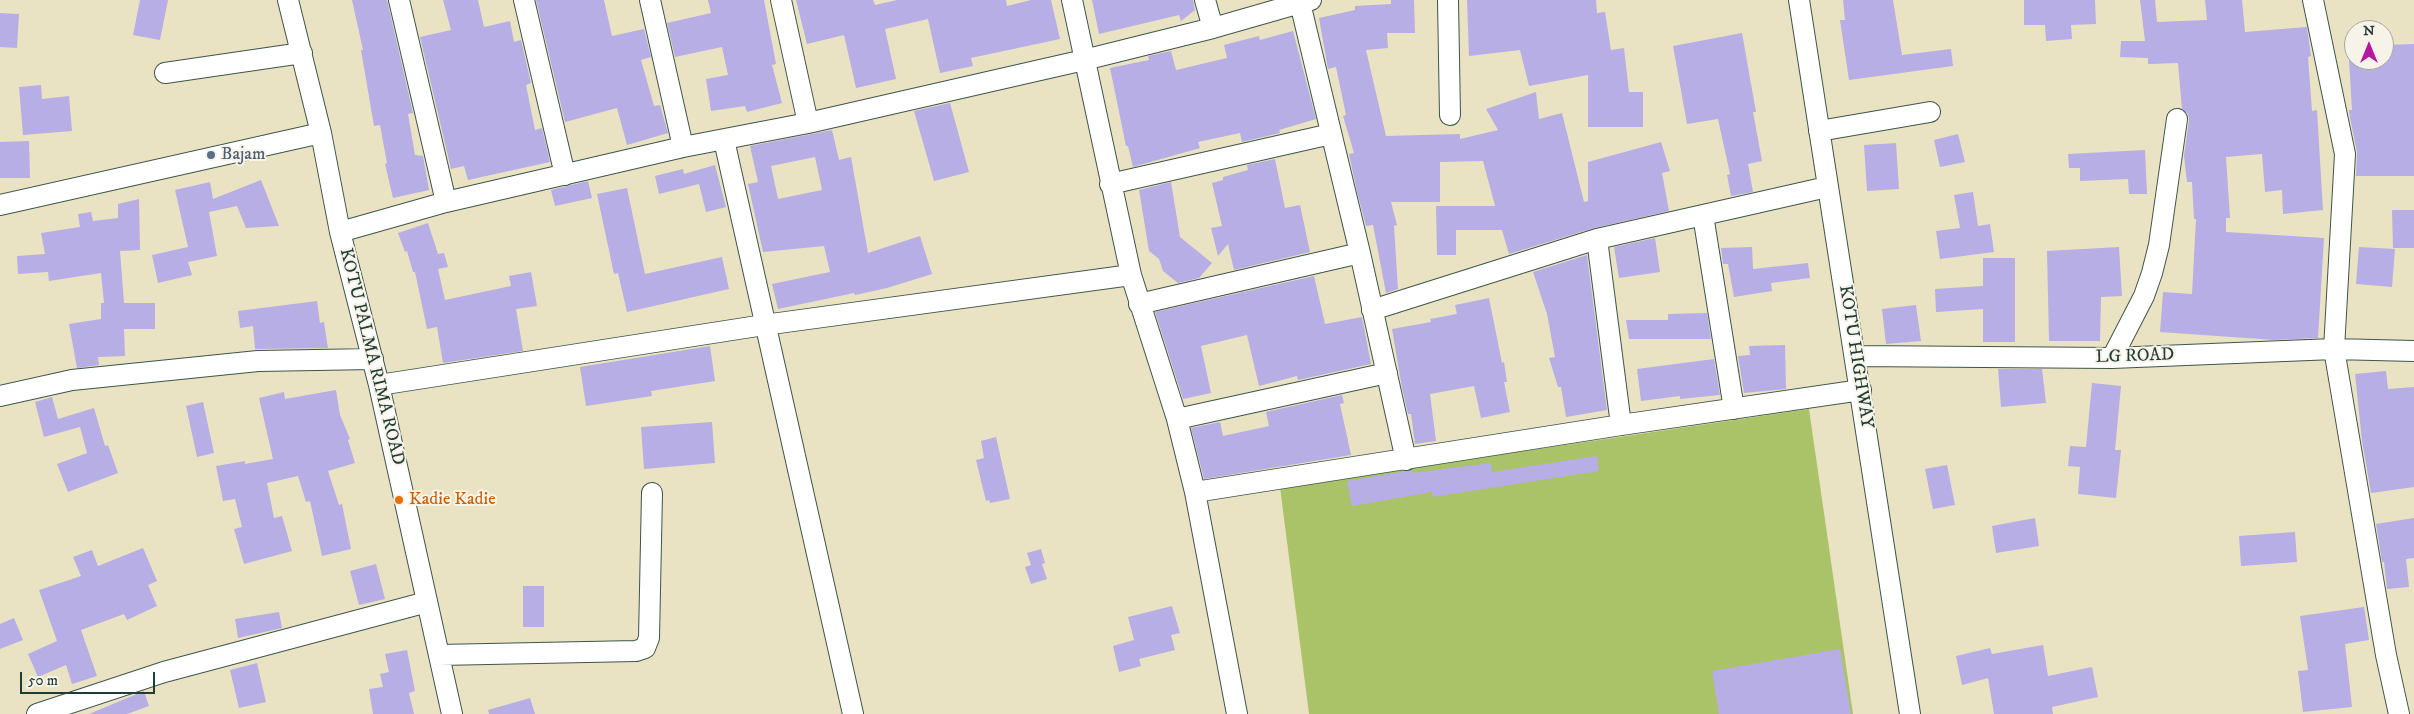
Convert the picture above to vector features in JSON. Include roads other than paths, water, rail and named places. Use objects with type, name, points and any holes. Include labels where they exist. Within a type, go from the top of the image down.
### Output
[{"type":"street","name":"KOTU PALMA RIMA ROAD","points":[[288,0],[321,133],[340,232],[380,385],[452,714]]},
{"type":"street","points":[[399,0],[446,202]]},
{"type":"street","points":[[524,0],[565,175]]},
{"type":"street","points":[[650,0],[683,147]]},
{"type":"street","points":[[781,0],[808,123]]},
{"type":"street","points":[[1072,0],[1131,276],[1177,419],[1195,492],[1237,714]]},
{"type":"street","points":[[1205,0],[1212,28]]},
{"type":"street","points":[[1448,0],[1450,115]]},
{"type":"street","name":"KOTU HIGHWAY","points":[[1799,0],[1827,186],[1856,356],[1910,714]]},
{"type":"street","points":[[2313,0],[2345,154],[2334,349],[2386,655],[2399,714]]},
{"type":"street","points":[[340,232],[446,202],[683,147],[808,123],[1084,60],[1306,2],[1331,134],[1360,253],[1406,460]]},
{"type":"street","points":[[165,73],[302,53]]},
{"type":"street","points":[[1819,131],[1930,112]]},
{"type":"street","points":[[2112,358],[2144,296],[2160,245],[2177,119]]},
{"type":"street","points":[[0,205],[321,133]]},
{"type":"street","points":[[1110,184],[1331,134]]},
{"type":"street","points":[[724,140],[764,325],[853,714]]},
{"type":"street","points":[[1372,310],[1597,239],[1827,186]]},
{"type":"street","points":[[1703,215],[1734,410]]},
{"type":"street","points":[[1597,239],[1620,425]]},
{"type":"street","points":[[1139,304],[1360,253]]},
{"type":"street","points":[[380,385],[764,325],[1131,276]]},
{"type":"street","name":"LG ROAD","points":[[1856,356],[2112,358],[2334,349],[2414,351]]},
{"type":"street","points":[[0,396],[72,380],[258,361],[373,359]]},
{"type":"street","points":[[1177,419],[1387,373]]},
{"type":"street","points":[[1195,492],[1620,425],[1734,410],[1861,390]]},
{"type":"street","points":[[439,655],[636,651],[645,648],[649,638],[652,493]]},
{"type":"street","points":[[37,714],[164,672],[427,602]]},
{"type":"place","name":"Bajam","points":[[211,155]]},
{"type":"place","name":"Kadie Kadie","points":[[399,500]]}]
